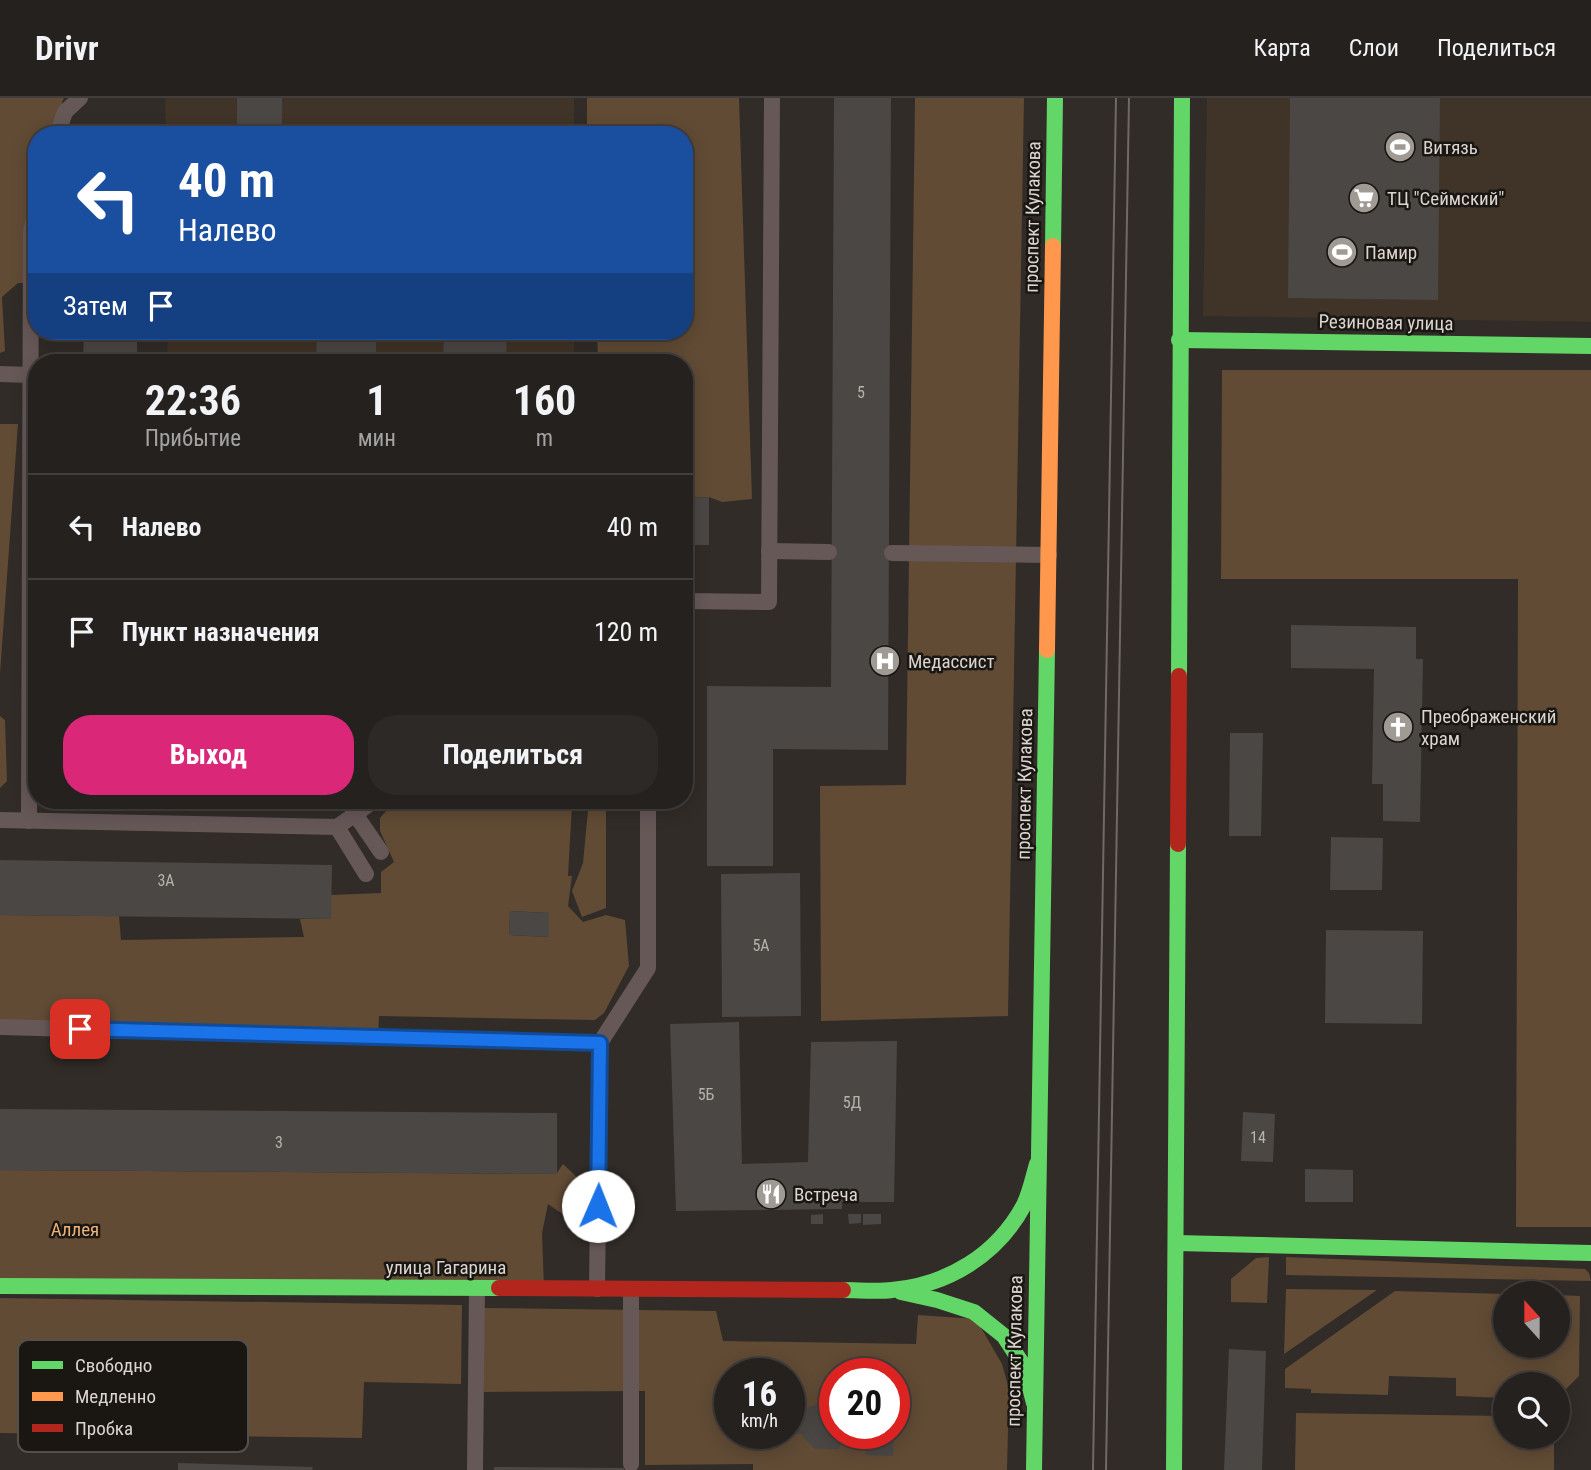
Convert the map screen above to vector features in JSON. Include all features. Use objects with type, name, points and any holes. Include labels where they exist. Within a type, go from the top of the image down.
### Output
[{"type":"main road","name":"проспект Кулакова","points":[[1034,1470],[1055,98]]},
{"type":"main road","points":[[1174,1470],[1182,98]]},
{"type":"main road","name":"Резиновая улица","points":[[1179,340],[1591,346]]},
{"type":"main road","points":[[892,1290],[933,1282],[968,1268],[1003,1239],[1025,1204],[1038,1163]]},
{"type":"main road","points":[[1176,1243],[1591,1253]]},
{"type":"main road","name":"улица Гагарина","points":[[0,1286],[892,1290]]},
{"type":"main road","points":[[892,1290],[974,1312],[1004,1336],[1025,1368],[1035,1404]]},
{"type":"lane","points":[[60,126],[65,112],[80,98]]},
{"type":"lane","points":[[693,601],[769,603],[772,98]]},
{"type":"lane","points":[[0,374],[28,375]]},
{"type":"lane","points":[[769,551],[829,552]]},
{"type":"lane","points":[[892,553],[1049,555]]},
{"type":"lane","points":[[29,809],[29,821]]},
{"type":"lane","points":[[0,820],[337,827],[362,809]]},
{"type":"lane","points":[[597,1289],[600,1043],[648,968],[648,809]]},
{"type":"lane","points":[[355,814],[381,852]]},
{"type":"lane","points":[[337,827],[366,874]]},
{"type":"lane","points":[[0,1027],[600,1043]]},
{"type":"lane","points":[[475,1470],[477,1288]]},
{"type":"lane","points":[[631,1289],[631,1464]]},
{"type":"shaded area","points":[[165,98],[574,98],[574,126],[166,126]]},
{"type":"shaded area","points":[[1207,98],[1591,98],[1591,322],[1203,316]]},
{"type":"shaded area","points":[[167,340],[574,340],[574,354],[168,354]]},
{"type":"green space","points":[[0,98],[64,98],[62,102],[65,112],[60,126],[28,126],[28,283],[18,283],[2,297],[5,351],[0,353]]},
{"type":"green space","points":[[587,98],[739,98],[752,499],[722,502],[709,497],[693,498],[693,354],[598,354],[597,340],[693,340],[693,126],[587,126]]},
{"type":"green space","points":[[915,98],[1024,98],[1008,1016],[821,1021],[820,786],[906,785]]},
{"type":"green space","points":[[1222,370],[1591,370],[1591,1227],[1516,1227],[1518,579],[1221,579]]},
{"type":"green space","points":[[0,424],[18,424],[0,674]]},
{"type":"green space","points":[[0,716],[5,720],[7,781],[0,788]]},
{"type":"green space","points":[[388,809],[572,809],[568,876],[572,876],[568,906],[583,922],[606,915],[625,920],[629,966],[604,1013],[595,1020],[379,1016],[378,1037],[0,1027],[0,915],[119,916],[121,940],[304,937],[300,919],[331,919],[331,895],[381,893],[381,872],[394,862],[380,831],[380,818]],"holes":[[[510,911],[549,913],[548,937],[509,935]]]},
{"type":"green space","points":[[588,809],[606,809],[606,908],[582,917],[572,891],[583,863]]},
{"type":"green space","name":"Аллея","points":[[563,1164],[580,1180],[574,1197],[561,1213],[548,1204],[542,1233],[544,1288],[0,1286],[0,1170],[556,1174]]},
{"type":"green space","points":[[1269,1257],[1267,1303],[1231,1302],[1231,1279],[1256,1258]]},
{"type":"green space","points":[[1286,1257],[1585,1269],[1591,1281],[1286,1275]]},
{"type":"green space","points":[[1286,1289],[1377,1290],[1284,1354]]},
{"type":"green space","points":[[1395,1291],[1493,1294],[1493,1358],[1570,1358],[1570,1296],[1580,1296],[1579,1376],[1570,1385],[1570,1372],[1493,1372],[1493,1398],[1456,1396],[1456,1378],[1389,1376],[1388,1395],[1311,1393],[1311,1389],[1285,1388],[1285,1369]]},
{"type":"green space","points":[[0,1298],[462,1305],[461,1384],[364,1382],[362,1438],[248,1436],[248,1340],[18,1340],[18,1433],[0,1433]]},
{"type":"green space","points":[[484,1308],[716,1311],[723,1341],[916,1344],[918,1315],[976,1319],[1002,1364],[1009,1389],[1007,1470],[753,1470],[753,1464],[645,1465],[645,1391],[484,1392]]},
{"type":"green space","points":[[1296,1413],[1493,1416],[1493,1449],[1554,1449],[1554,1470],[1295,1470]]},
{"type":"building","points":[[237,98],[282,98],[282,126],[237,126]]},
{"type":"building","points":[[834,98],[891,98],[888,750],[773,749],[773,866],[707,866],[707,686],[831,687]]},
{"type":"building","name":"ТЦ \"Сеймский\"","points":[[1290,98],[1440,98],[1438,300],[1288,298]]},
{"type":"building","points":[[84,340],[137,340],[137,354],[83,354]]},
{"type":"building","points":[[317,340],[376,340],[376,354],[316,354]]},
{"type":"building","points":[[444,340],[507,340],[506,354],[443,354]]},
{"type":"building","points":[[709,497],[709,545],[693,545],[693,498]]},
{"type":"building","name":"Преображенский храм","points":[[1291,625],[1416,627],[1416,659],[1423,659],[1420,822],[1383,821],[1383,784],[1372,784],[1374,669],[1291,668]]},
{"type":"building","points":[[1230,733],[1263,733],[1261,836],[1229,836]]},
{"type":"building","points":[[1331,837],[1383,838],[1382,890],[1330,890]]},
{"type":"building","points":[[0,860],[332,865],[331,919],[0,915]]},
{"type":"building","points":[[800,873],[801,1016],[722,1017],[721,874]]},
{"type":"building","points":[[510,911],[549,913],[549,937],[509,935]]},
{"type":"building","points":[[1326,930],[1423,931],[1422,1024],[1325,1023]]},
{"type":"building","points":[[739,1022],[742,1164],[808,1162],[811,1042],[897,1041],[894,1202],[842,1202],[842,1209],[676,1211],[670,1024]]},
{"type":"building","points":[[0,1109],[557,1113],[557,1174],[0,1170]]},
{"type":"building","points":[[1243,1112],[1275,1114],[1273,1162],[1241,1161]]},
{"type":"building","points":[[1305,1169],[1353,1170],[1353,1202],[1305,1202]]},
{"type":"building","points":[[823,1214],[823,1224],[811,1224],[811,1215]]},
{"type":"building","points":[[848,1214],[861,1214],[861,1223],[849,1224]]},
{"type":"building","points":[[863,1214],[881,1214],[881,1224],[863,1225]]},
{"type":"building","points":[[1229,1349],[1266,1351],[1262,1470],[1224,1470]]},
{"type":"building","points":[[819,1403],[819,1449],[815,1449],[805,1439],[805,1409]]},
{"type":"building","points":[[866,1449],[893,1449],[893,1456],[866,1455]]},
{"type":"building","points":[[178,1463],[313,1467],[312,1470],[178,1470]]},
{"type":"building","points":[[494,1467],[624,1468],[624,1470],[494,1470]]},
{"type":"tram line","points":[[1093,1470],[1116,98]]},
{"type":"tram line","points":[[1106,1470],[1129,98]]},
{"type":"traffic: fast","points":[[1053,246],[1055,98]]},
{"type":"traffic: fast","points":[[1179,676],[1182,98]]},
{"type":"traffic: fast","points":[[1179,340],[1591,346]]},
{"type":"traffic: fast","points":[[1034,1470],[1047,650]]},
{"type":"traffic: fast","points":[[1174,1470],[1178,844]]},
{"type":"traffic: fast","points":[[843,1290],[880,1291],[913,1287],[932,1282],[969,1264],[985,1253],[1013,1223],[1024,1205],[1037,1164]]},
{"type":"traffic: fast","points":[[1176,1243],[1591,1253]]},
{"type":"traffic: fast","points":[[0,1286],[499,1288]]},
{"type":"traffic: fast","points":[[901,1292],[974,1312],[1004,1336],[1025,1368],[1034,1403]]},
{"type":"traffic: slow","points":[[1047,650],[1053,246]]},
{"type":"traffic: jam","points":[[1178,844],[1179,676]]},
{"type":"traffic: jam","points":[[499,1288],[843,1290]]},
{"type":"place","name":"Витязь","points":[[1400,147]]},
{"type":"place","name":"ТЦ \"Сеймский\"","points":[[1364,198]]},
{"type":"place","name":"Памир","points":[[1342,252]]},
{"type":"place","name":"Медассист","points":[[885,661]]},
{"type":"place","name":"Преображенский храм","points":[[1398,727]]},
{"type":"place","name":"Встреча","points":[[771,1194]]},
{"type":"route","points":[[80,1029],[600,1043],[598,1206]]}]
